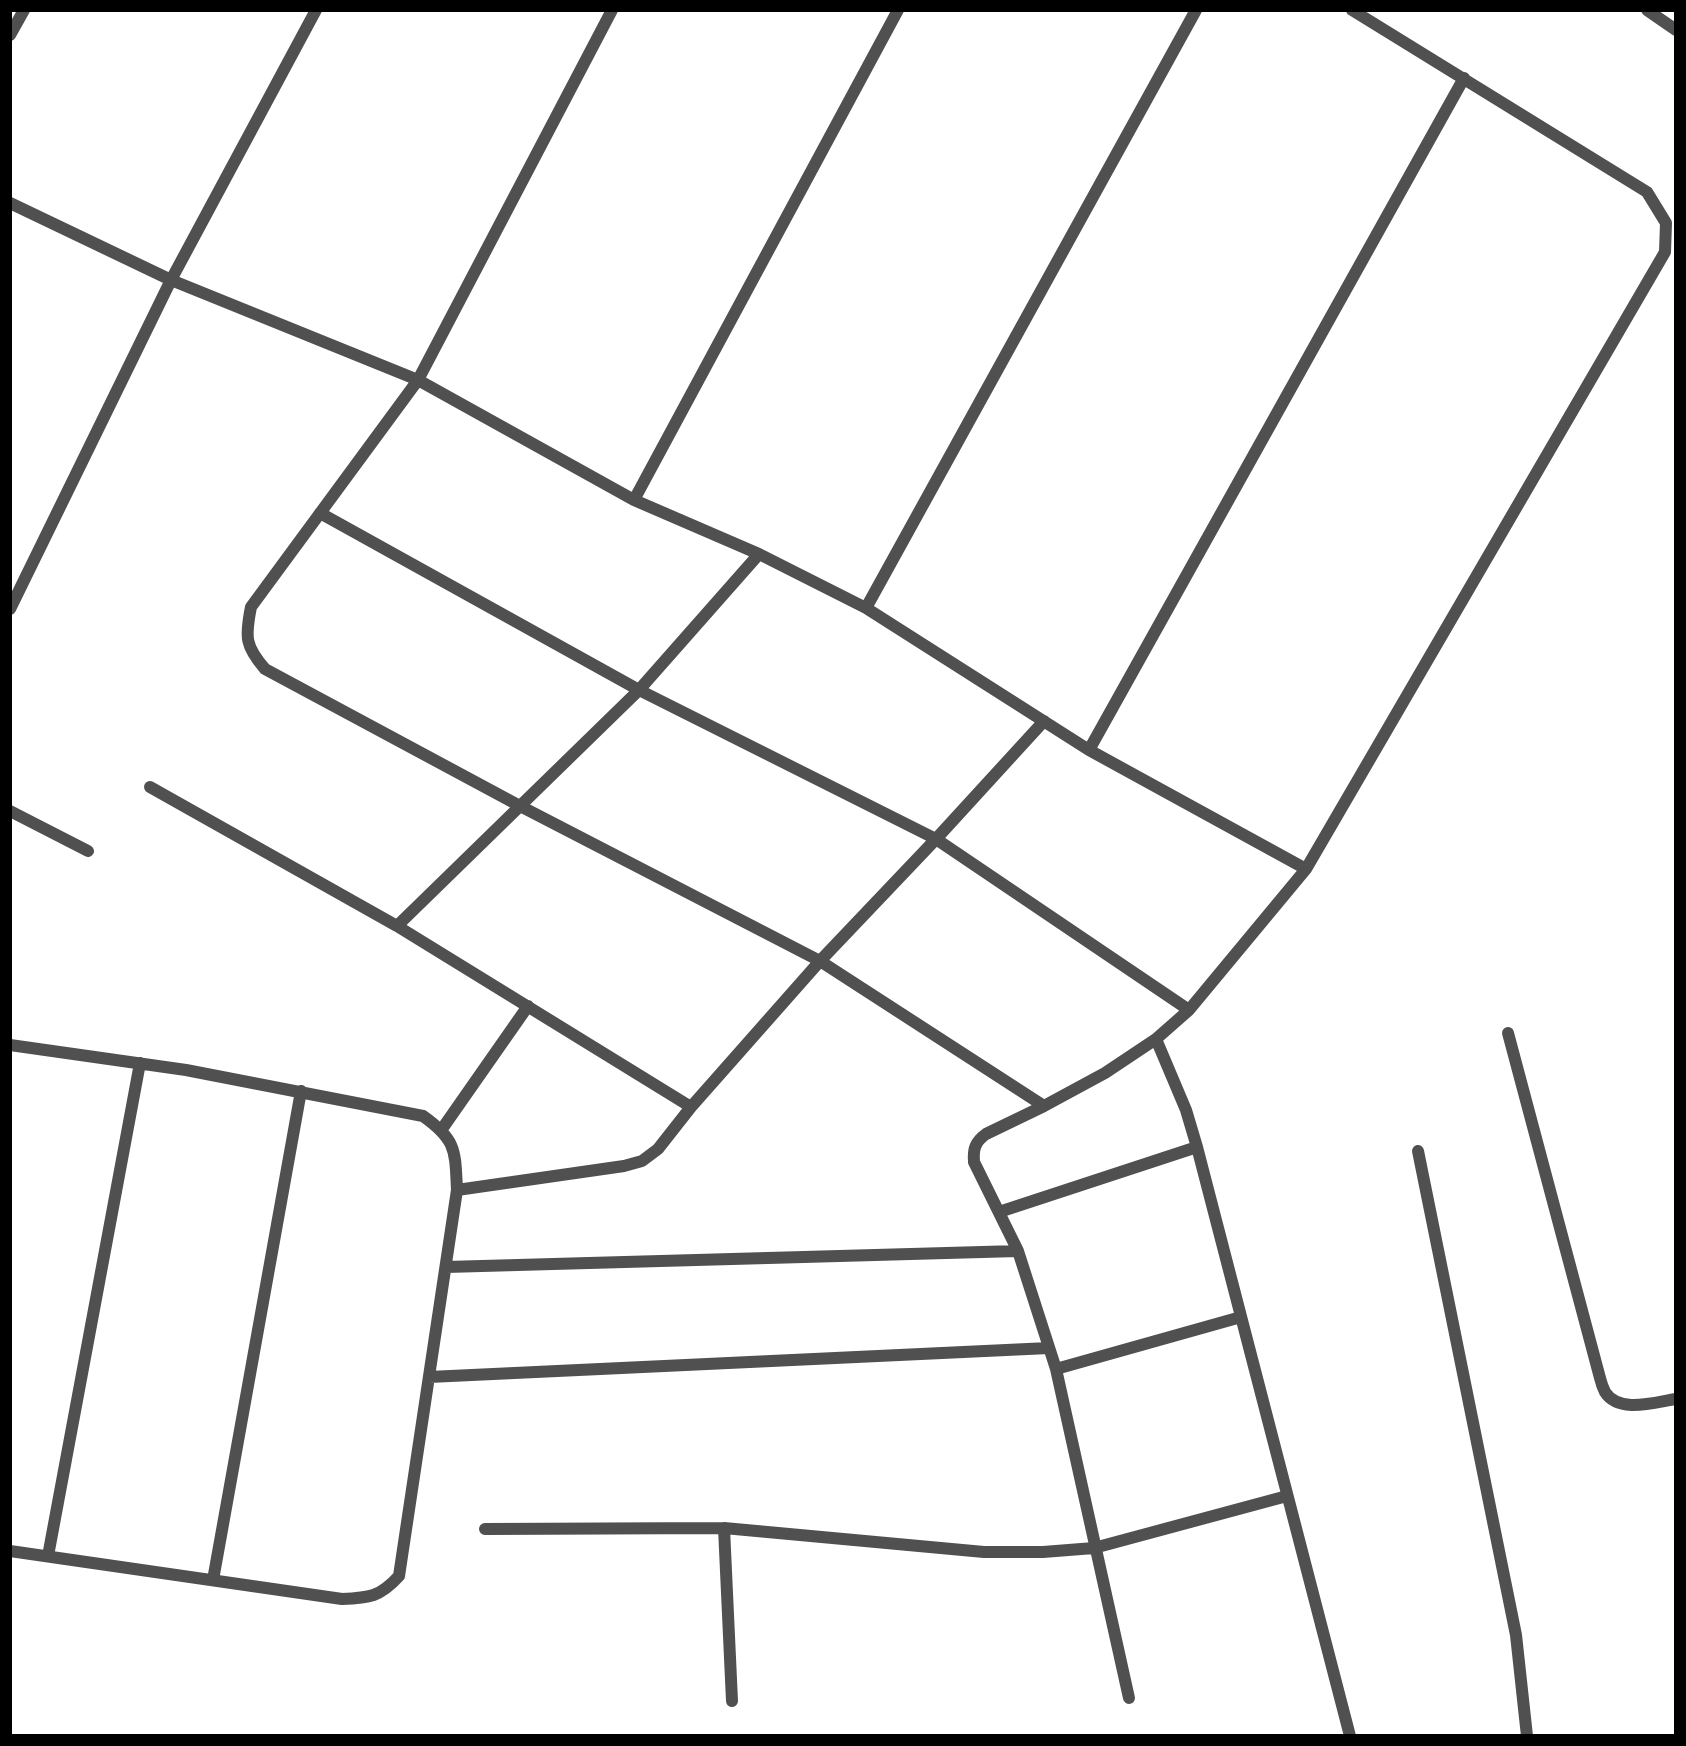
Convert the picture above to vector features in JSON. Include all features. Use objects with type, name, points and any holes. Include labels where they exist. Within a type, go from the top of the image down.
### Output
[{"type":"street","points":[[10,36],[24,10]]},
{"type":"street","points":[[10,609],[171,280],[316,10]]},
{"type":"street","points":[[612,10],[418,380],[251,607],[247,627],[250,652],[265,669],[520,806],[820,961],[1044,1106]]},
{"type":"street","points":[[634,500],[898,10]]},
{"type":"street","points":[[866,608],[1196,10]]},
{"type":"street","points":[[1129,1698],[1056,1369],[1018,1251],[974,1162],[974,1150],[978,1140],[986,1134],[1106,1073],[1156,1039],[1189,1011],[1306,869],[1665,252],[1666,223],[1647,192],[1353,10]]},
{"type":"street","points":[[1647,10],[1676,30]]},
{"type":"street","points":[[1089,750],[1464,78]]},
{"type":"street","points":[[10,203],[171,280],[418,380],[634,500],[759,554],[866,608],[1089,750],[1306,869]]},
{"type":"street","points":[[320,513],[639,690],[936,839],[1189,1011]]},
{"type":"street","points":[[397,926],[639,690],[759,554]]},
{"type":"street","points":[[457,1190],[624,1166],[642,1161],[658,1149],[691,1107],[820,961],[1044,721]]},
{"type":"street","points":[[150,788],[397,926],[691,1107]]},
{"type":"street","points":[[10,811],[88,851]]},
{"type":"street","points":[[442,1129],[528,1006]]},
{"type":"street","points":[[1508,1032],[1606,1394],[1621,1403],[1638,1405],[1676,1399]]},
{"type":"street","points":[[1156,1039],[1186,1110],[1197,1147],[1348,1730]]},
{"type":"street","points":[[10,1045],[140,1063],[301,1091],[423,1116],[442,1129],[455,1152],[457,1190],[399,1576],[386,1590],[367,1598],[342,1599],[10,1551]]},
{"type":"street","points":[[48,1557],[140,1063]]},
{"type":"street","points":[[213,1580],[301,1091]]},
{"type":"street","points":[[999,1212],[1197,1147]]},
{"type":"street","points":[[1418,1151],[1516,1635],[1527,1736]]},
{"type":"street","points":[[446,1267],[1018,1251]]},
{"type":"street","points":[[1056,1369],[1241,1317]]},
{"type":"street","points":[[429,1377],[1049,1348]]},
{"type":"street","points":[[485,1529],[724,1528],[984,1552],[1043,1552],[1094,1548],[1287,1496]]},
{"type":"street","points":[[724,1528],[732,1701]]}]
